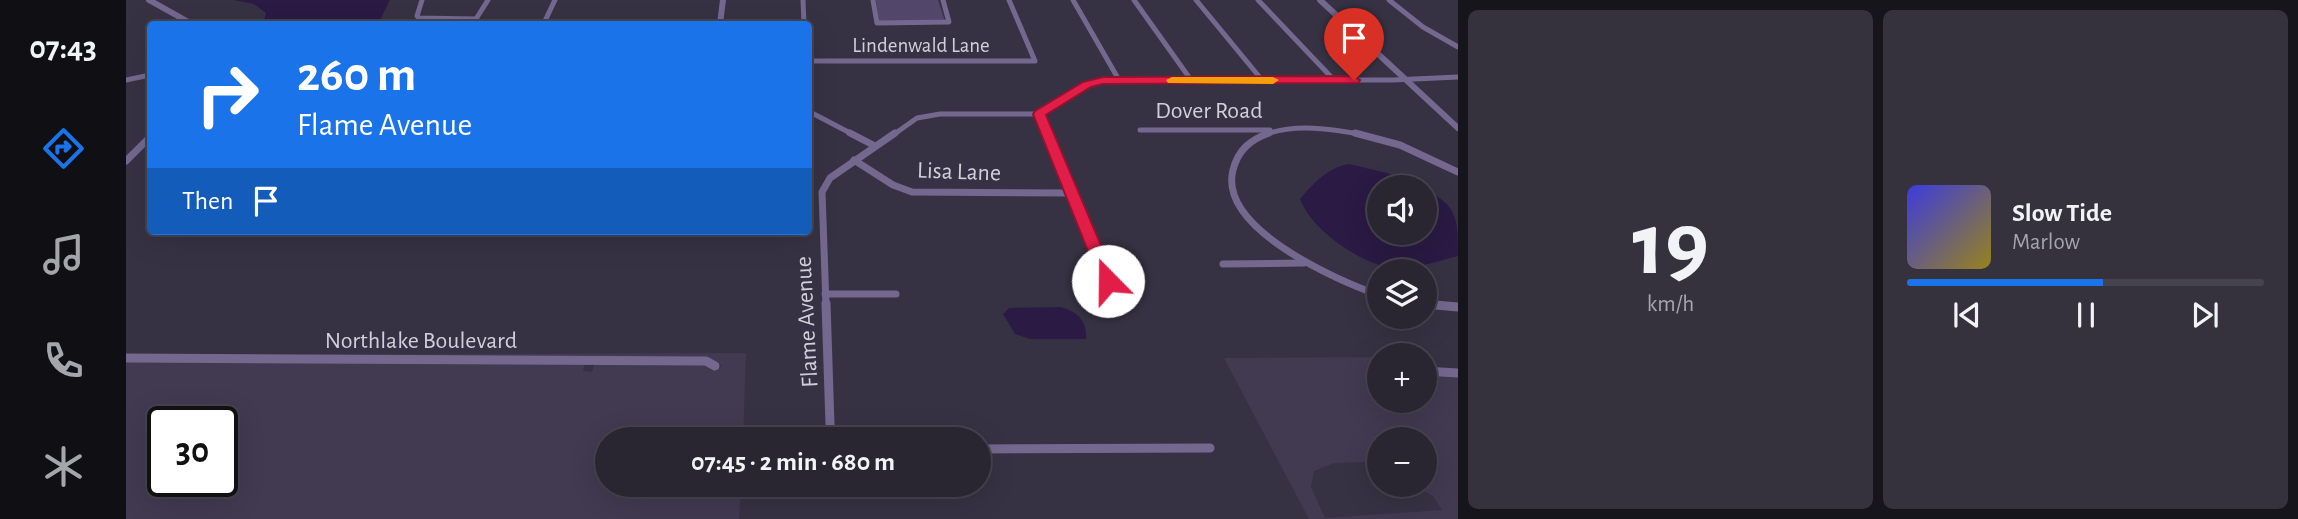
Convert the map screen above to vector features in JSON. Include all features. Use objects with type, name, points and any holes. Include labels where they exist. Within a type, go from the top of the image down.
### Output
[{"type":"street","points":[[149,0],[187,21]]},
{"type":"street","points":[[422,0],[417,16],[419,18],[462,21]]},
{"type":"street","points":[[477,21],[488,0]]},
{"type":"street","points":[[545,21],[555,0]]},
{"type":"street","points":[[720,21],[723,0]]},
{"type":"street","points":[[803,0],[804,21]]},
{"type":"street","points":[[873,0],[877,23],[949,22],[943,0]]},
{"type":"street","name":"Lindenwald Lane","points":[[812,61],[1035,61],[1009,0]]},
{"type":"street","points":[[1073,0],[1119,80]]},
{"type":"street","points":[[1134,0],[1191,80]]},
{"type":"street","points":[[1196,0],[1262,80]]},
{"type":"street","points":[[1258,0],[1334,80]]},
{"type":"street","points":[[1320,0],[1458,128]]},
{"type":"street","points":[[1389,0],[1423,27],[1458,47]]},
{"type":"street","points":[[126,80],[147,76]]},
{"type":"street","name":"Flame Avenue","points":[[831,427],[822,192],[830,178],[909,121],[928,115],[1039,114],[1094,82],[1458,77]]},
{"type":"street","points":[[812,113],[875,146]]},
{"type":"street","points":[[1039,114],[1108,281]]},
{"type":"street","name":"Dover Road","points":[[1140,130],[1334,131],[1373,137],[1416,152],[1458,172]]},
{"type":"street","points":[[1277,130],[1254,140],[1242,149],[1234,161],[1233,186],[1237,199],[1256,225],[1304,263],[1367,290]]},
{"type":"street","points":[[126,161],[147,140]]},
{"type":"street","name":"Lisa Lane","points":[[854,160],[893,185],[912,192],[1072,193]]},
{"type":"street","points":[[1223,264],[1304,263]]},
{"type":"street","points":[[825,294],[896,294]]},
{"type":"street","points":[[1437,305],[1458,307]]},
{"type":"street","name":"Northlake Boulevard","points":[[126,359],[590,364],[706,361],[715,366]]},
{"type":"street","points":[[1437,372],[1458,373]]},
{"type":"street","points":[[991,449],[1210,448]]},
{"type":"shaded area","points":[[234,0],[390,0],[380,21],[264,21],[266,13],[254,4]]},
{"type":"shaded area","points":[[876,0],[938,0],[945,21],[879,21]]},
{"type":"shaded area","points":[[1349,164],[1392,175],[1367,175],[1367,245],[1437,245],[1437,196],[1454,215],[1458,256],[1437,262],[1437,259],[1367,260],[1336,242],[1314,221],[1300,199],[1328,172]]},
{"type":"shaded area","points":[[1061,307],[1080,318],[1085,327],[1086,339],[1030,339],[1015,334],[1003,314],[1009,308]]},
{"type":"shaded area","points":[[746,353],[743,427],[595,427],[595,497],[740,497],[739,519],[126,519],[126,362],[585,363],[583,371],[592,372],[595,363],[704,364],[716,371],[722,366],[707,357],[241,355]]},
{"type":"shaded area","points":[[1367,357],[1367,413],[1437,413],[1437,375],[1458,377],[1458,519],[1309,519],[1224,358]]},
{"type":"slow traffic","points":[[1172,80],[1273,80]]},
{"type":"route","points":[[1108,281],[1039,114],[1087,85],[1103,80],[1354,80]]}]
